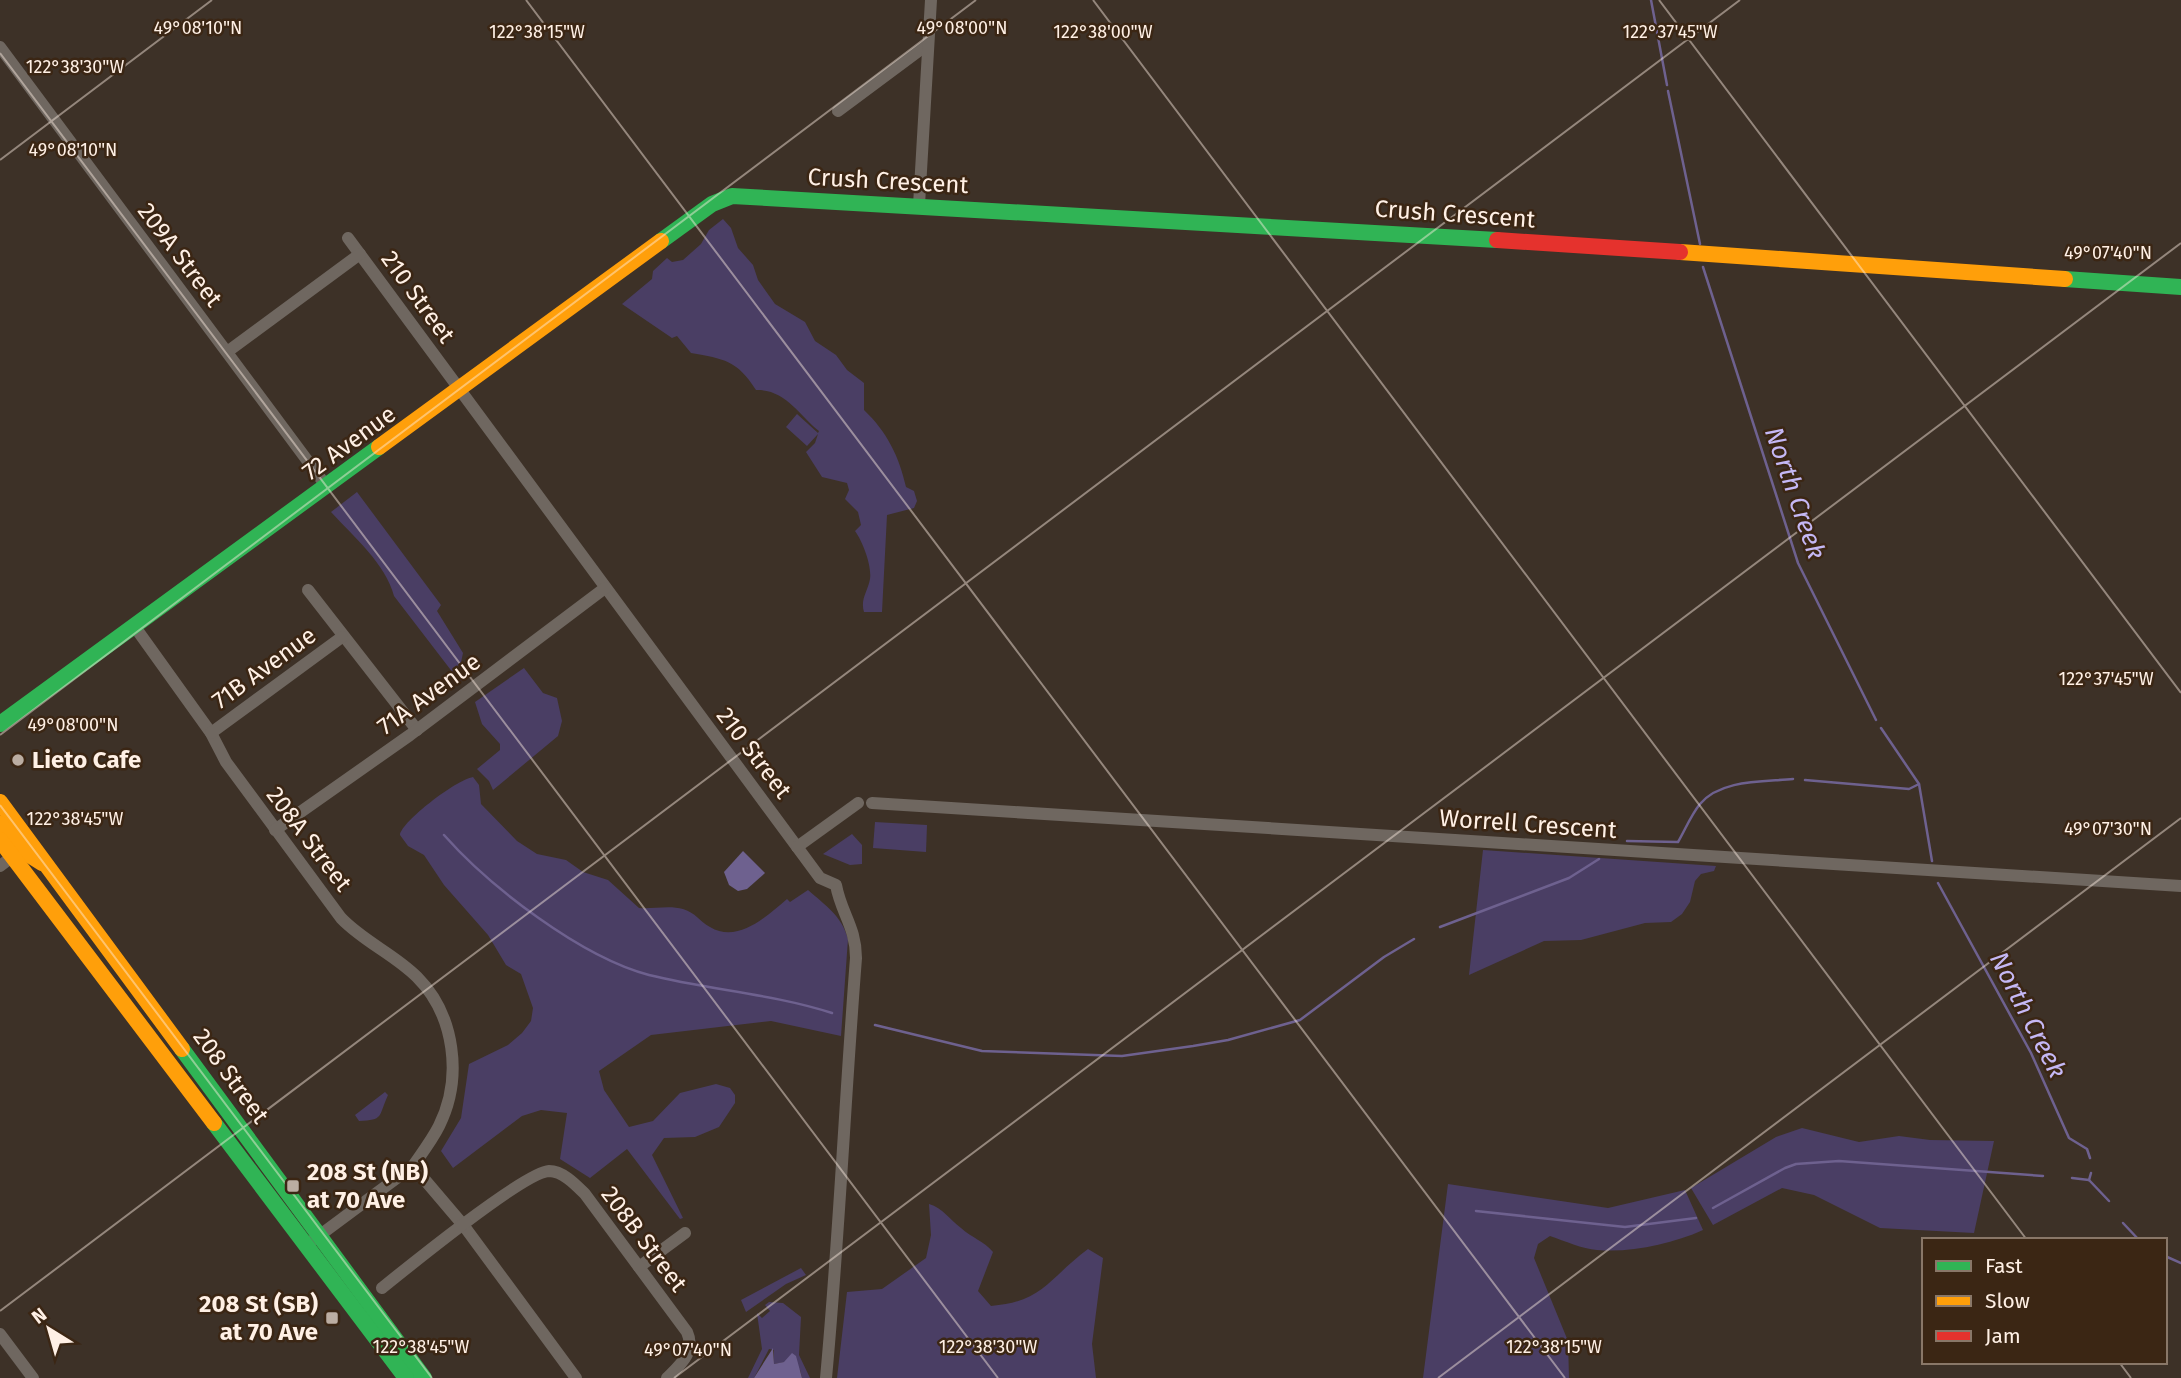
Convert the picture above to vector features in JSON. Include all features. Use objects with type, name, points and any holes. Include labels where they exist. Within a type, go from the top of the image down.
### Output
[{"type":"main road","name":"Crush Crescent","points":[[725,198],[740,195],[1383,232],[2181,287]]},
{"type":"main road","name":"72 Avenue","points":[[0,724],[725,198]]},
{"type":"main road","name":"208 Street","points":[[0,802],[55,873],[313,1240],[405,1378]]},
{"type":"main road","points":[[0,824],[23,851],[55,873]]},
{"type":"main road","name":"208 Street","points":[[0,840],[6,861],[424,1378]]},
{"type":"street","points":[[919,205],[931,0]]},
{"type":"street","points":[[838,110],[928,44]]},
{"type":"street","name":"209A Street","points":[[0,47],[327,487]]},
{"type":"street","name":"210 Street","points":[[348,238],[820,878],[836,884],[839,904],[853,927],[856,943],[837,1199],[837,1264],[826,1378]]},
{"type":"street","points":[[227,352],[360,254]]},
{"type":"street","name":"71A Avenue","points":[[275,830],[416,730],[606,588]]},
{"type":"street","points":[[308,590],[416,730]]},
{"type":"street","name":"208A Street","points":[[135,627],[211,733],[226,762],[275,830],[358,936],[417,977],[436,1001],[447,1029],[453,1063],[450,1095],[439,1126],[413,1167]]},
{"type":"street","name":"71B Avenue","points":[[211,733],[342,637]]},
{"type":"street","points":[[797,847],[858,803]]},
{"type":"street","name":"Worrell Crescent","points":[[872,803],[2181,886]]},
{"type":"street","points":[[313,1240],[413,1167],[464,1226],[576,1378]]},
{"type":"street","name":"208B Street","points":[[464,1226],[534,1175],[551,1171],[566,1177],[585,1194],[687,1332],[691,1345],[689,1353],[667,1378]]},
{"type":"street","points":[[382,1287],[464,1226]]},
{"type":"street","points":[[639,1267],[685,1233]]},
{"type":"street","points":[[0,1334],[33,1378]]},
{"type":"shaded area","points":[[723,219],[731,228],[738,248],[753,265],[758,280],[775,304],[805,322],[815,341],[836,355],[847,370],[864,383],[864,410],[886,436],[900,465],[906,487],[914,491],[917,501],[914,508],[887,515],[882,612],[864,612],[863,603],[870,579],[870,568],[855,531],[861,525],[858,512],[845,499],[849,490],[847,483],[822,477],[806,452],[815,443],[818,434],[807,446],[786,427],[797,414],[818,433],[819,431],[783,398],[756,390],[736,367],[721,359],[691,353],[677,336],[672,338],[622,304],[652,279],[653,271],[667,258],[672,262],[683,260],[701,244],[709,230]]},
{"type":"shaded area","points":[[357,492],[441,605],[437,611],[463,653],[460,667],[464,678],[460,682],[394,596],[376,562],[331,512]]},
{"type":"shaded area","points":[[524,668],[543,693],[557,698],[562,721],[558,736],[493,790],[489,781],[477,769],[500,750],[500,744],[482,724],[475,702]]},
{"type":"shaded area","points":[[473,777],[479,785],[481,804],[517,841],[537,854],[566,860],[583,872],[608,880],[639,908],[683,909],[710,927],[731,932],[752,926],[787,899],[790,902],[808,890],[842,924],[848,939],[841,1036],[771,1021],[651,1035],[599,1071],[604,1090],[629,1127],[653,1121],[680,1093],[716,1084],[730,1088],[735,1095],[735,1103],[719,1127],[695,1137],[664,1138],[652,1155],[683,1218],[680,1219],[627,1149],[590,1178],[560,1159],[567,1113],[541,1110],[522,1116],[453,1168],[441,1151],[461,1118],[469,1064],[508,1045],[522,1033],[531,1021],[533,1008],[521,974],[506,965],[488,935],[444,885],[424,855],[408,846],[400,835],[410,820],[431,802],[455,785]]},
{"type":"shaded area","points":[[875,822],[927,825],[926,852],[873,848]]},
{"type":"shaded area","points":[[852,834],[862,845],[862,864],[850,865],[823,854]]},
{"type":"shaded area","points":[[1483,850],[1716,866],[1714,871],[1701,874],[1695,881],[1690,902],[1682,914],[1671,922],[1645,923],[1581,940],[1544,941],[1469,975]]},
{"type":"shaded area","points":[[743,851],[765,873],[747,889],[738,891],[729,885],[724,872]]},
{"type":"shaded area","points":[[385,1092],[388,1095],[379,1116],[373,1120],[359,1121],[355,1115]]},
{"type":"shaded area","points":[[1802,1128],[1859,1142],[1899,1136],[1930,1140],[1994,1141],[1974,1233],[1880,1228],[1814,1195],[1782,1188],[1713,1225],[1691,1188],[1776,1137]]},
{"type":"shaded area","points":[[1448,1184],[1608,1208],[1685,1190],[1703,1230],[1637,1249],[1591,1249],[1550,1236],[1538,1244],[1534,1258],[1568,1341],[1569,1378],[1423,1378]]},
{"type":"shaded area","points":[[929,1204],[942,1211],[993,1252],[978,1291],[991,1306],[1008,1304],[1034,1294],[1088,1249],[1103,1258],[1092,1344],[1096,1378],[837,1378],[847,1292],[882,1289],[926,1258],[931,1235]]},
{"type":"shaded area","points":[[801,1268],[806,1275],[786,1284],[746,1312],[741,1300]]},
{"type":"shaded area","points":[[769,1302],[783,1303],[801,1317],[799,1355],[810,1378],[802,1378],[800,1370],[785,1362],[774,1364],[774,1350],[769,1349],[754,1378],[748,1378],[762,1349],[757,1313],[762,1318],[770,1311],[765,1305]]},
{"type":"shaded area","points":[[773,1348],[774,1364],[784,1362],[792,1353],[796,1356],[802,1378],[754,1378]]},
{"type":"waterway","name":"North Creek","points":[[1651,0],[1667,85]]},
{"type":"waterway","name":"North Creek","points":[[1668,91],[1700,244]]},
{"type":"waterway","name":"North Creek","points":[[1703,267],[1798,563],[1876,720]]},
{"type":"waterway","name":"North Creek","points":[[1881,728],[1919,784],[1932,861]]},
{"type":"waterway","points":[[1627,841],[1678,842],[1700,804],[1719,790],[1744,783],[1793,779]]},
{"type":"waterway","points":[[1805,780],[1909,789],[1919,784]]},
{"type":"waterway","points":[[444,835],[486,876],[538,918],[566,937],[623,966],[649,975],[787,1001],[832,1013]]},
{"type":"waterway","points":[[1440,927],[1569,878],[1599,859]]},
{"type":"waterway","name":"North Creek","points":[[1938,883],[2031,1053],[2069,1138],[2087,1149],[2090,1158]]},
{"type":"waterway","points":[[875,1025],[982,1051],[1122,1056],[1193,1046],[1228,1040],[1300,1020],[1384,957],[1414,939]]},
{"type":"waterway","points":[[1713,1208],[1796,1164],[1839,1161],[2043,1176]]},
{"type":"waterway","name":"North Creek","points":[[2089,1180],[2091,1173]]},
{"type":"waterway","points":[[2072,1178],[2089,1180]]},
{"type":"waterway","name":"North Creek","points":[[2089,1180],[2109,1201]]},
{"type":"waterway","points":[[1476,1211],[1625,1227],[1696,1218]]},
{"type":"waterway","name":"North Creek","points":[[2123,1223],[2137,1238]]},
{"type":"waterway","name":"North Creek","points":[[2167,1257],[2181,1263]]},
{"type":"traffic: fast","points":[[661,241],[712,204],[732,196],[1497,240]]},
{"type":"traffic: fast","points":[[2065,279],[2181,287]]},
{"type":"traffic: fast","points":[[0,724],[379,447]]},
{"type":"traffic: fast","points":[[182,1049],[424,1378]]},
{"type":"traffic: fast","points":[[214,1123],[406,1378]]},
{"type":"traffic: slow","points":[[379,447],[661,241]]},
{"type":"traffic: slow","points":[[1680,252],[2065,279]]},
{"type":"traffic: slow","points":[[0,802],[182,1049]]},
{"type":"traffic: slow","points":[[0,824],[23,851],[42,863]]},
{"type":"traffic: slow","points":[[0,840],[214,1123]]},
{"type":"traffic: jam","points":[[1497,240],[1680,252]]},
{"type":"place","name":"Lieto Cafe","points":[[18,760]]},
{"type":"place","name":"208 St (NB) at 70 Ave","points":[[293,1186]]},
{"type":"place","name":"208 St (SB) at 70 Ave","points":[[332,1318]]}]
